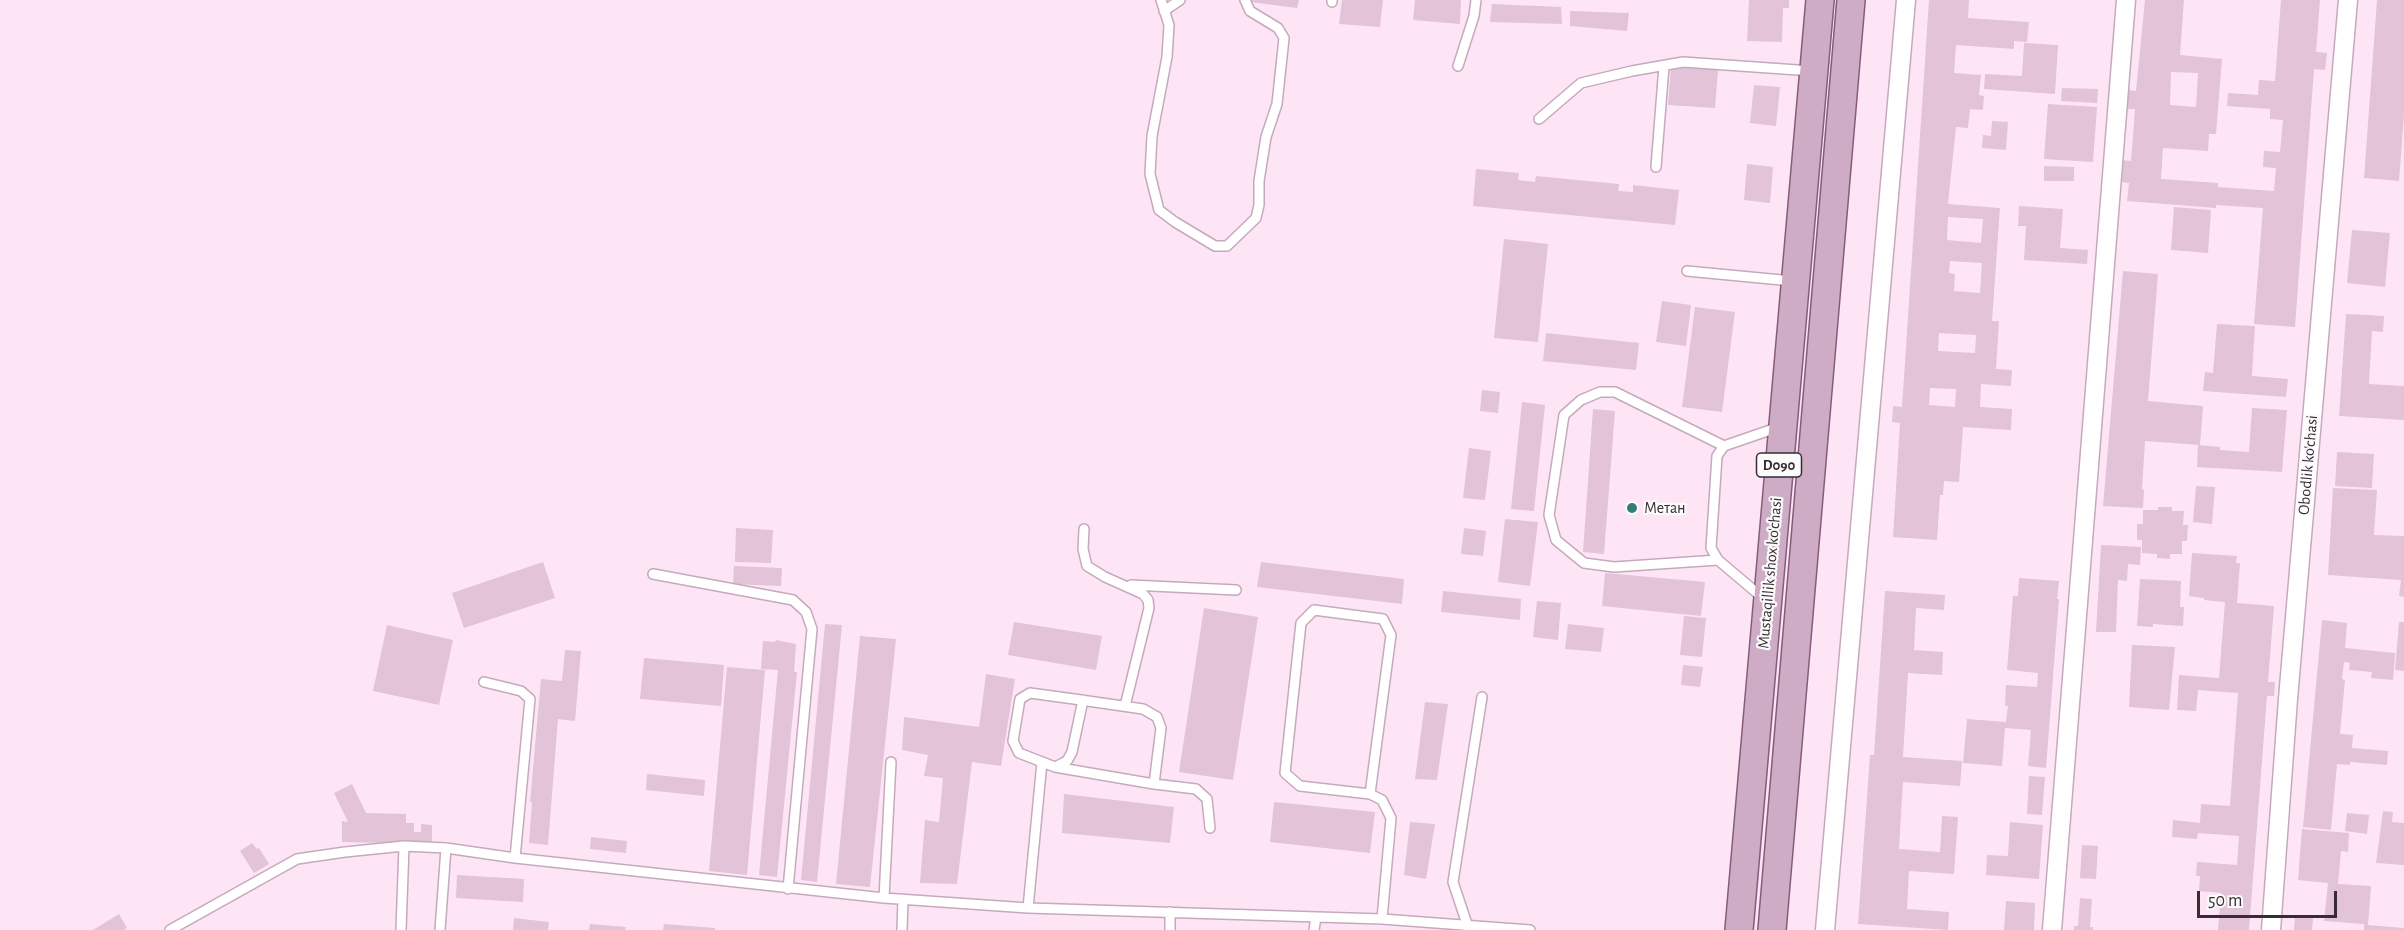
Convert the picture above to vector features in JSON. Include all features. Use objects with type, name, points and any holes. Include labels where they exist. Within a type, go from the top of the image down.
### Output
[{"type":"main road","name":"Mustaqillik shox ko'chasi","points":[[1739,930],[1812,71],[1820,0]]},
{"type":"main road","name":"Mustaqillik shox ko'chasi","points":[[1772,930],[1850,38],[1851,0]]},
{"type":"street","points":[[1825,930],[1906,0]]},
{"type":"street","points":[[2052,930],[2126,0]]},
{"type":"street","name":"Obodlik ko'chasi","points":[[2271,930],[2290,676],[2348,0]]},
{"type":"lane","points":[[1161,0],[1169,26],[1167,57],[1152,136],[1150,174],[1159,210],[1174,222],[1215,246],[1227,246],[1256,218],[1266,137],[1277,104],[1284,38],[1278,28],[1250,11],[1245,0]]},
{"type":"lane","points":[[1164,10],[1180,0]]},
{"type":"lane","points":[[1458,66],[1474,16],[1476,0]]},
{"type":"lane","points":[[1539,119],[1581,83],[1683,62],[1812,71]]},
{"type":"lane","points":[[1656,166],[1664,66]]},
{"type":"lane","points":[[1687,271],[1795,282]]},
{"type":"lane","points":[[1718,560],[1614,567],[1584,562],[1556,540],[1549,515],[1564,415],[1581,400],[1600,392],[1615,392],[1724,446]]},
{"type":"lane","points":[[1767,601],[1718,560],[1711,548],[1717,456],[1724,446],[1782,426]]},
{"type":"lane","points":[[1084,529],[1083,549],[1087,566],[1105,578],[1143,594],[1148,600],[1149,608],[1125,706]]},
{"type":"lane","points":[[653,574],[793,600],[806,612],[812,629],[788,889]]},
{"type":"lane","points":[[1125,585],[1236,590]]},
{"type":"lane","points":[[1370,794],[1391,635],[1383,619],[1314,610],[1302,623],[1285,773],[1300,786],[1370,794],[1382,800],[1391,818],[1382,919]]},
{"type":"lane","points":[[484,682],[521,691],[530,699],[515,858]]},
{"type":"lane","points":[[1154,783],[1161,728],[1157,717],[1143,709],[1030,693],[1020,699],[1013,741],[1019,753],[1055,767],[1154,783],[1196,789],[1207,799],[1210,828]]},
{"type":"lane","points":[[1469,928],[1454,882],[1482,697]]},
{"type":"lane","points":[[1055,767],[1067,761],[1072,752],[1083,700]]},
{"type":"lane","points":[[884,898],[891,762]]},
{"type":"lane","points":[[1028,908],[1042,762]]},
{"type":"lane","points":[[170,930],[297,859],[404,846],[446,848],[515,858],[884,898],[1028,908],[1382,919],[1469,928],[1528,930]]},
{"type":"lane","points":[[401,930],[404,846]]},
{"type":"lane","points":[[440,930],[446,848]]},
{"type":"lane","points":[[902,930],[903,899]]},
{"type":"lane","points":[[1170,912],[1170,930]]},
{"type":"lane","points":[[1314,930],[1316,917]]},
{"type":"building","points":[[1250,0],[1299,0],[1297,8],[1250,2]]},
{"type":"building","points":[[1342,0],[1383,0],[1380,27],[1339,24]]},
{"type":"building","points":[[1415,0],[1461,0],[1460,24],[1413,20]]},
{"type":"building","points":[[1749,0],[1789,0],[1789,8],[1783,8],[1782,42],[1747,41]]},
{"type":"building","points":[[1929,0],[1969,0],[1968,18],[2029,22],[2027,42],[2014,41],[2014,49],[1956,45],[1954,73],[1981,75],[1979,95],[1984,96],[1983,110],[1970,109],[1968,128],[1956,127],[1948,204],[2000,208],[1992,321],[1999,321],[1996,369],[2012,370],[2011,386],[1981,384],[1980,407],[2012,409],[2011,430],[1963,427],[1959,482],[1944,481],[1943,495],[1940,495],[1937,540],[1893,537],[1900,423],[1892,422],[1893,406],[1902,407]],"holes":[[[1948,217],[1983,219],[1981,243],[1947,240]],[[1950,261],[1982,263],[1980,293],[1954,291],[1955,274],[1949,273]],[[1939,333],[1976,335],[1975,353],[1938,351]],[[1930,388],[1956,389],[1955,407],[1929,405]]]},
{"type":"building","points":[[2145,0],[2184,0],[2180,55],[2222,59],[2216,134],[2209,134],[2208,151],[2163,148],[2161,179],[2218,183],[2218,187],[2274,191],[2276,168],[2263,167],[2264,151],[2280,152],[2283,120],[2270,119],[2270,109],[2227,106],[2228,93],[2258,95],[2259,80],[2275,81],[2281,0],[2320,0],[2316,52],[2327,53],[2325,70],[2314,69],[2295,327],[2254,324],[2263,208],[2216,205],[2216,208],[2127,201],[2129,183],[2119,182],[2121,160],[2131,161],[2135,109],[2127,109],[2128,90],[2136,91]],"holes":[[[2171,72],[2198,73],[2196,107],[2170,105]]]},
{"type":"building","points":[[2377,0],[2404,0],[2404,115],[2399,181],[2364,178]]},
{"type":"building","points":[[1492,4],[1561,7],[1562,24],[1490,22]]},
{"type":"building","points":[[1570,11],[1629,13],[1627,31],[1570,26]]},
{"type":"building","points":[[2024,43],[2058,45],[2055,94],[1984,89],[1985,74],[2022,76]]},
{"type":"building","points":[[1671,66],[1718,70],[1715,108],[1668,105]]},
{"type":"building","points":[[1754,85],[1780,87],[1776,126],[1750,123]]},
{"type":"building","points":[[2062,88],[2098,89],[2097,103],[2061,101]]},
{"type":"building","points":[[2048,104],[2097,107],[2093,162],[2044,159]]},
{"type":"building","points":[[1992,121],[2008,122],[2006,150],[1982,148],[1983,135],[1991,136]]},
{"type":"building","points":[[1747,164],[1773,167],[1770,203],[1744,200]]},
{"type":"building","points":[[2044,166],[2074,167],[2074,181],[2044,181]]},
{"type":"building","points":[[1476,169],[1519,173],[1518,180],[1535,182],[1536,176],[1619,184],[1618,191],[1633,192],[1633,185],[1679,190],[1675,225],[1473,206]]},
{"type":"building","points":[[2019,206],[2063,209],[2060,248],[2088,250],[2087,264],[2024,260],[2026,226],[2018,226]]},
{"type":"building","points":[[2174,207],[2211,210],[2208,253],[2171,250]]},
{"type":"building","points":[[2352,230],[2390,233],[2385,287],[2347,283]]},
{"type":"building","points":[[1504,239],[1548,244],[1538,342],[1494,338]]},
{"type":"building","points":[[2123,271],[2158,274],[2148,401],[2203,406],[2200,445],[2145,441],[2143,508],[2103,506]]},
{"type":"building","points":[[1662,301],[1691,305],[1686,346],[1656,342]]},
{"type":"building","points":[[1695,307],[1735,312],[1722,412],[1682,407]]},
{"type":"building","points":[[2346,314],[2384,316],[2383,332],[2372,331],[2369,384],[2404,386],[2404,420],[2339,416]]},
{"type":"building","points":[[2217,324],[2255,326],[2252,376],[2288,379],[2286,397],[2203,391],[2205,372],[2213,373]]},
{"type":"building","points":[[1546,333],[1639,343],[1636,370],[1543,361]]},
{"type":"building","points":[[1482,390],[1500,392],[1498,413],[1480,411]]},
{"type":"building","points":[[1522,402],[1545,405],[1534,511],[1511,509]]},
{"type":"building","points":[[2252,408],[2287,410],[2282,472],[2197,467],[2198,445],[2220,447],[2220,450],[2249,452]]},
{"type":"building","points":[[1593,409],[1615,411],[1604,554],[1583,552]]},
{"type":"building","points":[[1469,448],[1491,451],[1485,500],[1463,498]]},
{"type":"building","points":[[2337,452],[2374,454],[2372,488],[2335,486]]},
{"type":"building","points":[[2196,486],[2215,487],[2212,524],[2193,522]]},
{"type":"building","points":[[2333,488],[2377,490],[2374,535],[2404,536],[2404,597],[2399,596],[2401,580],[2328,575]]},
{"type":"building","points":[[2158,507],[2172,507],[2172,511],[2184,511],[2183,525],[2188,525],[2187,541],[2182,541],[2182,554],[2170,554],[2170,559],[2157,558],[2157,554],[2142,553],[2142,540],[2137,540],[2137,524],[2143,524],[2143,510],[2158,510]]},
{"type":"building","points":[[1505,519],[1538,522],[1530,586],[1498,582]]},
{"type":"building","points":[[736,528],[773,530],[771,563],[735,562]]},
{"type":"building","points":[[1464,528],[1486,531],[1483,556],[1461,554]]},
{"type":"building","points":[[2101,545],[2141,547],[2140,565],[2128,564],[2127,581],[2118,580],[2116,632],[2096,632]]},
{"type":"building","points":[[2192,553],[2237,556],[2236,563],[2240,563],[2237,603],[2274,606],[2268,682],[2275,682],[2274,696],[2267,696],[2249,930],[2218,930],[2221,893],[2199,891],[2200,876],[2196,876],[2197,862],[2237,865],[2239,836],[2198,833],[2197,839],[2172,837],[2173,820],[2200,823],[2201,804],[2230,806],[2238,693],[2198,690],[2196,711],[2177,710],[2179,675],[2219,678],[2225,602],[2189,596]]},
{"type":"building","points":[[543,562],[555,598],[464,628],[452,593]]},
{"type":"building","points":[[1261,562],[1404,579],[1402,604],[1257,587]]},
{"type":"building","points":[[734,566],[782,568],[781,586],[733,584]]},
{"type":"building","points":[[1605,573],[1705,582],[1701,616],[1602,606]]},
{"type":"building","points":[[2019,578],[2059,581],[2046,768],[2028,766],[2031,730],[2005,728],[2002,766],[1963,763],[1967,719],[2006,722],[2008,706],[2005,706],[2006,685],[2037,687],[2038,673],[2007,670],[2013,596],[2018,596]]},
{"type":"building","points":[[2140,579],[2181,581],[2180,607],[2184,607],[2183,626],[2153,624],[2153,627],[2137,626]]},
{"type":"building","points":[[1443,591],[1521,599],[1520,620],[1441,612]]},
{"type":"building","points":[[1885,591],[1945,595],[1944,610],[1916,608],[1914,650],[1943,652],[1942,675],[1908,673],[1903,757],[1962,761],[1960,786],[1903,782],[1899,849],[1940,852],[1942,816],[1958,817],[1954,874],[1909,871],[1907,909],[1949,912],[1948,930],[1858,924],[1870,755],[1874,755]]},
{"type":"building","points":[[1537,601],[1561,603],[1558,640],[1533,637]]},
{"type":"building","points":[[1204,608],[1258,617],[1233,780],[1179,772]]},
{"type":"building","points":[[1684,616],[1706,618],[1702,657],[1680,655]]},
{"type":"building","points":[[2322,620],[2347,623],[2345,648],[2395,653],[2393,680],[2371,678],[2372,672],[2349,670],[2350,663],[2344,662],[2342,679],[2345,680],[2340,734],[2353,735],[2352,748],[2388,751],[2387,765],[2350,762],[2350,765],[2337,764],[2331,830],[2303,827]]},
{"type":"building","points":[[1014,622],[1102,636],[1096,670],[1008,655]]},
{"type":"building","points":[[2399,622],[2404,622],[2404,671],[2395,670]]},
{"type":"building","points":[[825,624],[842,625],[817,882],[801,880]]},
{"type":"building","points":[[1568,624],[1604,628],[1601,652],[1565,649]]},
{"type":"building","points":[[387,625],[453,640],[439,705],[373,691]]},
{"type":"building","points":[[860,636],[896,639],[870,887],[836,884]]},
{"type":"building","points":[[776,640],[796,644],[794,672],[797,672],[777,877],[759,875],[778,670],[761,669],[763,641],[775,642]]},
{"type":"building","points":[[2132,645],[2175,647],[2169,710],[2129,707]]},
{"type":"building","points":[[565,650],[581,651],[575,721],[558,719],[548,845],[529,843],[532,802],[530,802],[541,679],[562,681]]},
{"type":"building","points":[[644,658],[724,665],[721,706],[640,699]]},
{"type":"building","points":[[1683,665],[1703,667],[1700,687],[1681,685]]},
{"type":"building","points":[[727,667],[765,670],[747,875],[709,871]]},
{"type":"building","points":[[986,674],[1015,679],[1001,766],[972,762],[957,884],[920,883],[925,820],[939,822],[943,778],[924,776],[928,755],[902,750],[904,717],[979,727]]},
{"type":"building","points":[[1425,702],[1448,704],[1437,780],[1415,779]]},
{"type":"building","points":[[647,774],[705,780],[704,796],[646,790]]},
{"type":"building","points":[[2029,776],[2045,777],[2042,815],[2027,814]]},
{"type":"building","points":[[352,784],[366,813],[406,814],[406,823],[414,823],[414,832],[421,832],[421,824],[432,825],[432,844],[342,842],[342,821],[348,822],[334,793]]},
{"type":"building","points":[[1064,794],[1174,807],[1170,843],[1062,833]]},
{"type":"building","points":[[1274,802],[1375,812],[1370,853],[1270,842]]},
{"type":"building","points":[[2383,811],[2393,812],[2392,822],[2404,823],[2404,865],[2376,863]]},
{"type":"building","points":[[2347,813],[2369,815],[2367,834],[2345,831]]},
{"type":"building","points":[[1410,822],[1435,824],[1426,879],[1404,875]]},
{"type":"building","points":[[2010,822],[2043,825],[2039,879],[1986,875],[1987,855],[2008,856]]},
{"type":"building","points":[[2302,829],[2349,833],[2348,852],[2341,851],[2338,884],[2371,886],[2368,925],[2404,928],[2404,930],[2364,930],[2364,924],[2324,921],[2328,883],[2298,880]]},
{"type":"building","points":[[591,837],[627,841],[626,853],[590,849]]},
{"type":"building","points":[[252,843],[257,849],[259,848],[269,864],[254,873],[240,851]]},
{"type":"building","points":[[2082,845],[2098,846],[2096,879],[2080,878]]},
{"type":"building","points":[[457,875],[524,879],[523,902],[456,898]]},
{"type":"building","points":[[2080,898],[2092,899],[2090,927],[2093,927],[2093,930],[2074,930],[2074,926],[2078,926]]},
{"type":"building","points":[[2006,901],[2035,903],[2034,930],[2004,930]]},
{"type":"building","points":[[119,914],[127,928],[124,930],[93,930]]},
{"type":"building","points":[[2295,917],[2313,918],[2312,930],[2294,930]]},
{"type":"building","points":[[514,918],[549,922],[548,930],[513,930]]},
{"type":"building","points":[[590,924],[626,927],[625,930],[589,930]]},
{"type":"building","points":[[664,924],[715,928],[715,930],[663,930]]},
{"type":"place","name":"Метан","points":[[1632,508]]}]
